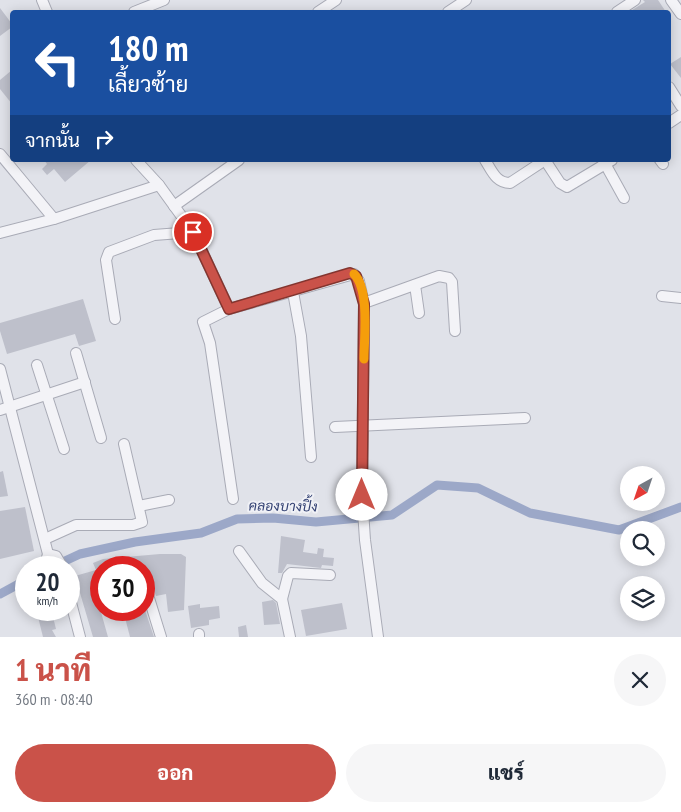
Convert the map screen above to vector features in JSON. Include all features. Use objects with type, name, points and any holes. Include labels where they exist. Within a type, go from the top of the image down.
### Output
[{"type":"street","points":[[139,10],[164,0]]},
{"type":"street","points":[[320,7],[336,0]]},
{"type":"street","points":[[451,10],[466,0]]},
{"type":"street","points":[[622,10],[636,0]]},
{"type":"street","points":[[671,90],[681,106]]},
{"type":"street","points":[[0,154],[54,219]]},
{"type":"street","points":[[138,162],[159,185],[193,232],[229,309]]},
{"type":"street","points":[[174,206],[236,162]]},
{"type":"street","points":[[486,162],[497,178],[506,183],[510,183],[542,162]]},
{"type":"street","points":[[546,162],[560,183],[567,187],[605,162]]},
{"type":"street","points":[[607,162],[624,198]]},
{"type":"street","points":[[0,233],[54,219],[159,185]]},
{"type":"street","points":[[115,319],[106,260],[108,252],[154,235],[193,232]]},
{"type":"street","points":[[233,499],[210,343],[202,325],[205,320],[229,309],[354,274],[359,281],[364,304],[362,495],[365,540],[378,637]]},
{"type":"street","points":[[364,304],[439,276],[449,278],[452,282],[454,331]]},
{"type":"street","points":[[415,285],[419,313]]},
{"type":"street","points":[[293,292],[301,336],[311,457]]},
{"type":"street","points":[[662,296],[681,298]]},
{"type":"street","points":[[76,353],[101,438]]},
{"type":"street","points":[[37,365],[64,449]]},
{"type":"street","points":[[0,368],[49,556]]},
{"type":"street","points":[[0,410],[85,382]]},
{"type":"street","points":[[335,426],[525,418]]},
{"type":"street","points":[[45,539],[76,525],[139,525],[142,522],[124,444]]},
{"type":"street","points":[[139,506],[169,500]]},
{"type":"street","points":[[239,551],[262,583],[282,599]]},
{"type":"street","points":[[290,637],[282,599],[288,576],[292,573],[330,575]]},
{"type":"street","points":[[155,618],[161,637]]},
{"type":"street","points":[[76,621],[80,637]]},
{"type":"building","points":[[643,0],[658,0],[665,10],[632,10],[645,2]]},
{"type":"building","points":[[0,8],[10,21],[10,28],[0,36]]},
{"type":"building","points":[[681,57],[681,78],[671,65]]},
{"type":"building","points":[[10,72],[10,102],[0,89],[0,80]]},
{"type":"building","points":[[46,162],[89,162],[65,182],[54,169],[47,175],[42,169],[47,164]]},
{"type":"building","points":[[83,299],[96,341],[79,346],[75,334],[7,354],[0,331],[0,323]]},
{"type":"building","points":[[3,471],[8,496],[0,497],[0,472]]},
{"type":"building","points":[[25,507],[34,551],[0,559],[0,511]]},
{"type":"building","points":[[281,536],[305,540],[303,552],[317,554],[318,548],[324,549],[323,557],[334,558],[333,566],[322,565],[321,568],[287,564],[282,573],[278,573]]},
{"type":"building","points":[[181,554],[186,557],[184,610],[168,612],[166,594],[156,596],[155,556],[137,556]]},
{"type":"building","points":[[90,572],[90,621],[103,621],[108,637],[93,637],[80,593],[80,575]]},
{"type":"building","points":[[273,600],[276,603],[280,624],[264,625],[262,602]]},
{"type":"building","points":[[342,603],[347,629],[306,636],[301,610]]},
{"type":"building","points":[[200,604],[200,608],[219,606],[220,618],[209,620],[209,625],[191,628],[188,606]]},
{"type":"building","points":[[39,621],[54,621],[56,629],[52,630],[56,637],[43,637]]},
{"type":"building","points":[[126,621],[149,621],[154,637],[130,637]]},
{"type":"building","points":[[246,625],[248,637],[239,637],[238,627]]},
{"type":"waterway","name":"คลองบางปิ้ง","points":[[76,556],[135,542],[201,533],[237,519],[273,518],[316,522],[392,515],[437,485],[478,488],[530,513],[619,530],[681,507]]},
{"type":"waterway","name":"คลองบางปิ้ง","points":[[0,594],[15,586]]},
{"type":"slow traffic","points":[[354,274],[359,281],[364,304],[364,359]]},
{"type":"route","points":[[193,232],[229,309],[293,292],[350,273],[356,276],[359,281],[364,304],[362,495]]}]
